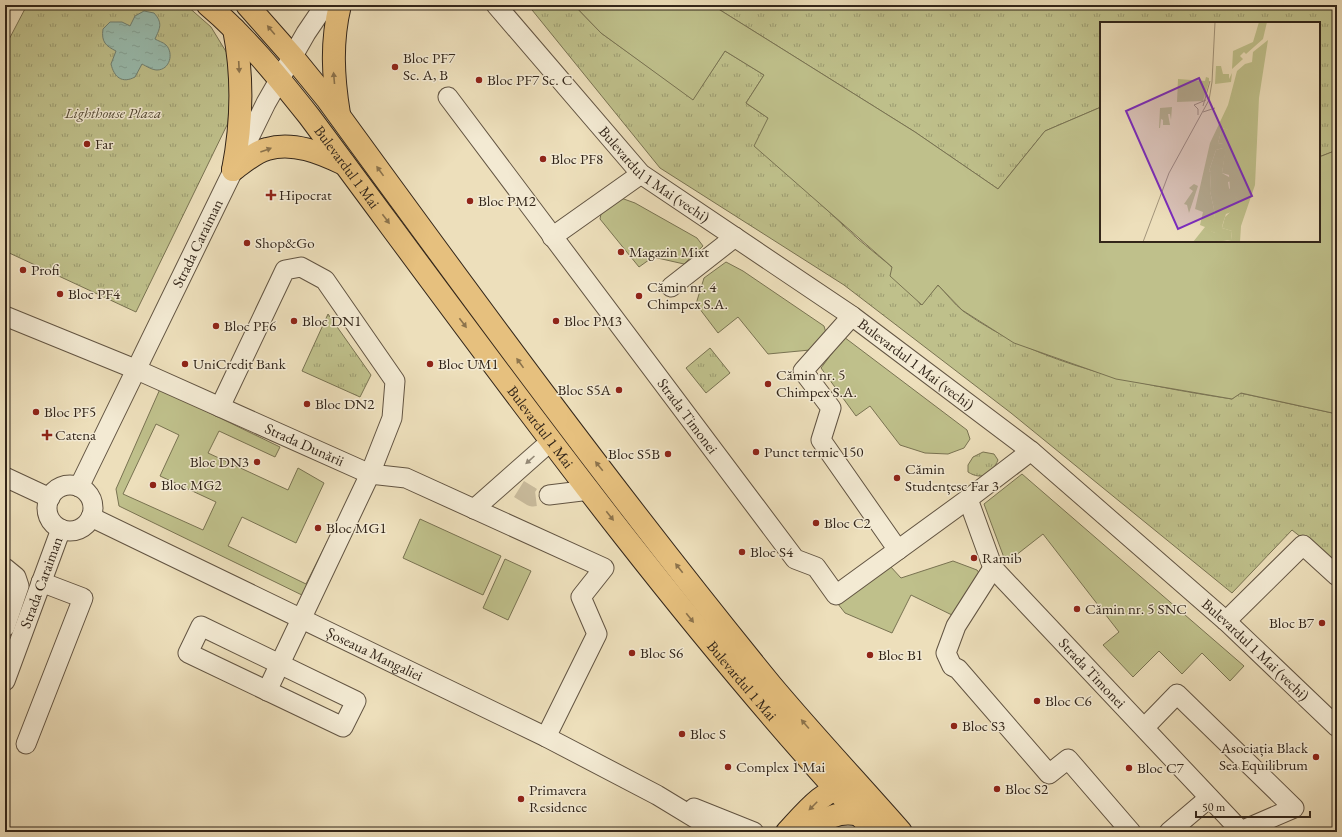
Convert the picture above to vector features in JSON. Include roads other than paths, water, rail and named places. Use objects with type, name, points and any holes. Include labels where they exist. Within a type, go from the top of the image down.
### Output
[{"type":"main road","name":"Bulevardul 1 Mai","points":[[208,5],[234,29],[279,78],[590,490],[687,614],[835,789]]},
{"type":"main road","name":"Bulevardul 1 Mai","points":[[253,5],[340,117],[568,427],[772,686],[901,832]]},
{"type":"main road","points":[[340,5],[335,26],[332,58],[340,117]]},
{"type":"main road","points":[[233,170],[237,148],[240,78],[234,29]]},
{"type":"main road","points":[[233,170],[266,149],[282,146],[306,149],[346,165]]},
{"type":"main road","points":[[787,832],[824,796],[835,789],[842,787],[854,789],[886,822],[898,832]]},
{"type":"main road","points":[[835,789],[875,832]]},
{"type":"main road","points":[[819,829],[844,813],[859,815]]},
{"type":"street","name":"Strada Caraiman","points":[[79,487],[279,78],[325,5]]},
{"type":"street","name":"Bulevardul 1 Mai (vechi)","points":[[496,5],[641,174],[852,316],[1031,451],[1226,621],[1337,727]]},
{"type":"street","name":"Strada Timonei","points":[[448,97],[794,560],[816,567],[836,595],[1031,451]]},
{"type":"street","points":[[552,236],[641,174]]},
{"type":"street","points":[[671,287],[735,237]]},
{"type":"street","points":[[220,407],[285,270],[301,267],[325,280],[395,381],[392,418],[370,474],[267,691]]},
{"type":"street","name":"Strada Dunării","points":[[5,316],[136,369],[370,474],[406,478],[604,568],[581,597],[598,634],[546,737]]},
{"type":"street","points":[[852,316],[804,371],[832,408],[821,440],[898,550]]},
{"type":"street","points":[[474,509],[514,484],[552,441]]},
{"type":"street","points":[[5,477],[50,498]]},
{"type":"street","points":[[64,486],[79,487],[90,497],[93,504],[91,517],[86,525],[79,529],[72,531],[61,529],[52,523],[49,516],[47,509],[50,498],[57,489],[64,486]]},
{"type":"street","points":[[549,495],[590,490]]},
{"type":"street","name":"Strada Timonei","points":[[968,499],[993,568],[1241,831]]},
{"type":"street","name":"Șoseaua Mangaliei","points":[[91,517],[546,737],[657,795],[718,832]]},
{"type":"street","name":"Strada Caraiman","points":[[7,669],[61,529]]},
{"type":"street","points":[[1226,621],[1303,545],[1337,576]]},
{"type":"street","points":[[5,568],[16,577],[19,586],[5,627]]},
{"type":"street","points":[[993,568],[956,626],[946,653],[952,666],[958,669],[1049,774],[1068,759],[1131,832]]},
{"type":"street","points":[[26,744],[83,598],[41,582]]},
{"type":"street","points":[[201,626],[356,701],[343,727],[267,691],[188,653],[201,626]]},
{"type":"street","points":[[1144,728],[1177,694],[1294,808],[1241,831]]},
{"type":"street","name":"Șoseaua Mangaliei","points":[[657,795],[722,817],[754,832]]},
{"type":"street","points":[[1169,832],[1209,798]]},
{"type":"water","points":[[144,11],[154,13],[159,20],[160,26],[155,39],[165,44],[168,48],[170,56],[168,64],[157,70],[151,69],[142,64],[135,77],[126,80],[119,78],[112,69],[111,64],[116,51],[105,43],[103,29],[110,22],[122,22],[130,26],[135,16]]},
{"type":"tunnel","points":[[519,489],[532,497],[549,495]]},
{"type":"place","name":"Bloc PF7 Sc. A, B","points":[[395,67]]},
{"type":"place","name":"Bloc PF7 Sc. C","points":[[479,80]]},
{"type":"place","name":"Far","points":[[87,144]]},
{"type":"place","name":"Bloc PF8","points":[[543,159]]},
{"type":"place","name":"Hipocrat","points":[[271,195]]},
{"type":"place","name":"Bloc PM2","points":[[470,201]]},
{"type":"place","name":"Shop&Go","points":[[247,243]]},
{"type":"place","name":"Magazin Mixt","points":[[621,252]]},
{"type":"place","name":"Profi","points":[[23,270]]},
{"type":"place","name":"Bloc PF4","points":[[60,294]]},
{"type":"place","name":"Cămin nr. 4 Chimpex S.A.","points":[[639,296]]},
{"type":"place","name":"Bloc DN1","points":[[294,321]]},
{"type":"place","name":"Bloc PM3","points":[[556,321]]},
{"type":"place","name":"Bloc PF6","points":[[216,326]]},
{"type":"place","name":"UniCredit Bank","points":[[185,364]]},
{"type":"place","name":"Bloc UM1","points":[[430,364]]},
{"type":"place","name":"Cămin nr. 5 Chimpex S.A.","points":[[768,384]]},
{"type":"place","name":"Bloc S5A","points":[[619,390]]},
{"type":"place","name":"Bloc DN2","points":[[307,404]]},
{"type":"place","name":"Bloc PF5","points":[[36,412]]},
{"type":"place","name":"Catena","points":[[47,435]]},
{"type":"place","name":"Punct termic 150","points":[[756,452]]},
{"type":"place","name":"Bloc S5B","points":[[668,454]]},
{"type":"place","name":"Bloc DN3","points":[[257,462]]},
{"type":"place","name":"Cămin Studențesc Far 3","points":[[897,478]]},
{"type":"place","name":"Bloc MG2","points":[[153,485]]},
{"type":"place","name":"Bloc C2","points":[[816,523]]},
{"type":"place","name":"Bloc MG1","points":[[318,528]]},
{"type":"place","name":"Bloc S4","points":[[742,552]]},
{"type":"place","name":"Ramib","points":[[974,558]]},
{"type":"place","name":"Cămin nr. 5 SNC","points":[[1077,609]]},
{"type":"place","name":"Bloc B7","points":[[1322,623]]},
{"type":"place","name":"Bloc S6","points":[[632,653]]},
{"type":"place","name":"Bloc B1","points":[[870,655]]},
{"type":"place","name":"Bloc C6","points":[[1037,701]]},
{"type":"place","name":"Bloc S3","points":[[954,726]]},
{"type":"place","name":"Bloc S","points":[[682,734]]},
{"type":"place","name":"Asociația Black Sea Equilibrum","points":[[1316,757]]},
{"type":"place","name":"Complex 1 Mai","points":[[728,767]]},
{"type":"place","name":"Bloc C7","points":[[1129,768]]},
{"type":"place","name":"Bloc S2","points":[[997,789]]},
{"type":"place","name":"Primavera Residence","points":[[521,799]]},
{"type":"park label","name":"Lighthouse Plaza","points":[[113,113]]}]
